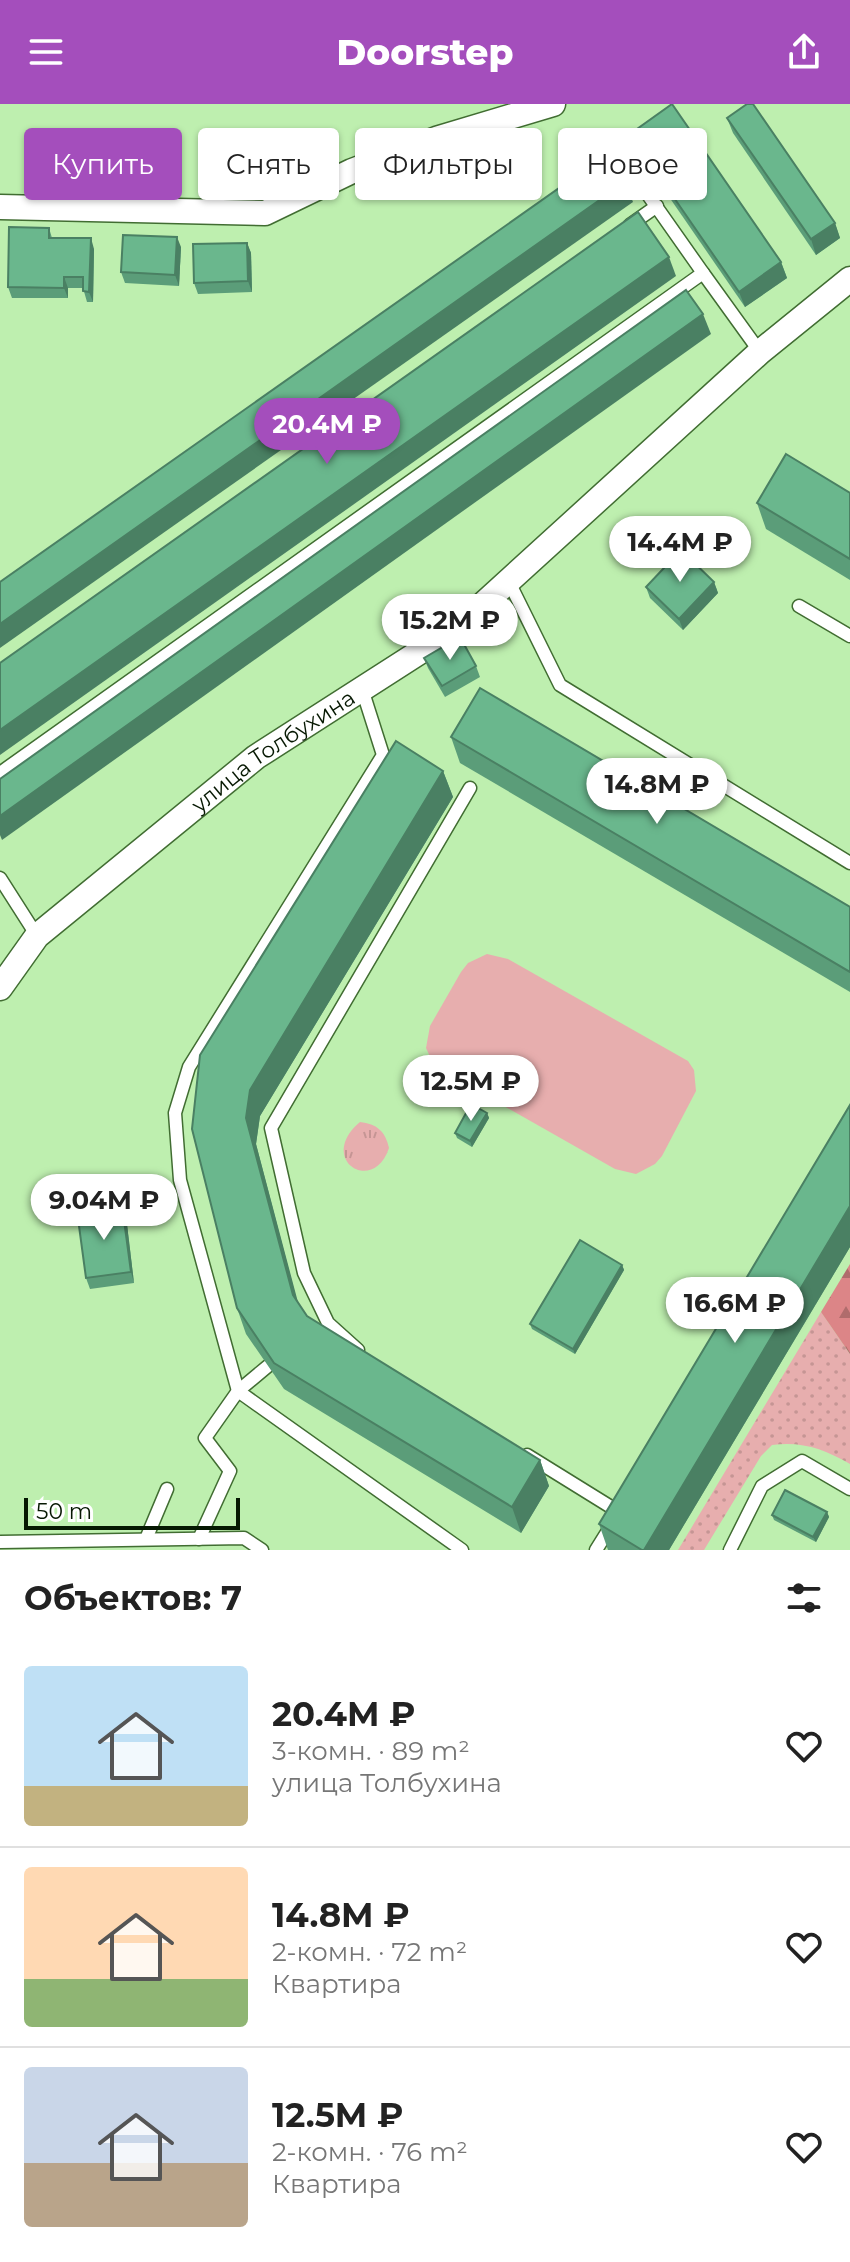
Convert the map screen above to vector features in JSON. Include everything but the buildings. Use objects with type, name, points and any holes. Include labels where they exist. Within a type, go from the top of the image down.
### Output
[{"type":"street","points":[[0,207],[265,213],[366,165],[436,139],[553,104]]},
{"type":"street","name":"улица Толбухина","points":[[0,988],[37,936],[256,757],[457,628],[760,352],[850,279]]},
{"type":"lane","points":[[653,200],[760,352]]},
{"type":"lane","points":[[620,231],[657,206]]},
{"type":"lane","points":[[0,773],[703,273]]},
{"type":"lane","points":[[508,580],[560,685],[850,863]]},
{"type":"lane","points":[[799,606],[850,636]]},
{"type":"lane","points":[[362,689],[383,755],[189,1067],[175,1113],[180,1180],[238,1391],[462,1550]]},
{"type":"lane","points":[[368,1356],[324,1326],[304,1273],[264,1128],[470,788]]},
{"type":"lane","points":[[0,878],[37,936]]},
{"type":"lane","points":[[176,1126],[190,1126]]},
{"type":"lane","points":[[199,1539],[230,1471],[205,1438],[238,1391],[268,1366]]},
{"type":"lane","points":[[513,1446],[619,1512]]},
{"type":"lane","points":[[730,1550],[762,1486],[802,1461],[850,1489]]},
{"type":"lane","points":[[146,1539],[167,1489]]},
{"type":"lane","points":[[596,1550],[627,1498]]},
{"type":"lane","points":[[0,1542],[54,1545],[146,1539],[244,1538],[262,1550]]},
{"type":"green space","points":[[487,954],[508,959],[688,1061],[694,1070],[696,1091],[655,1164],[636,1174],[615,1169],[435,1067],[426,1048],[430,1026],[468,963]]},
{"type":"green space","points":[[360,1122],[379,1129],[389,1148],[381,1162],[372,1169],[361,1171],[352,1167],[346,1159],[344,1148],[348,1136]]},
{"type":"green space","points":[[850,1264],[850,1354],[821,1312]]},
{"type":"green space","points":[[821,1312],[850,1354],[850,1464],[812,1447],[772,1445],[761,1456],[704,1550],[678,1550]]}]
